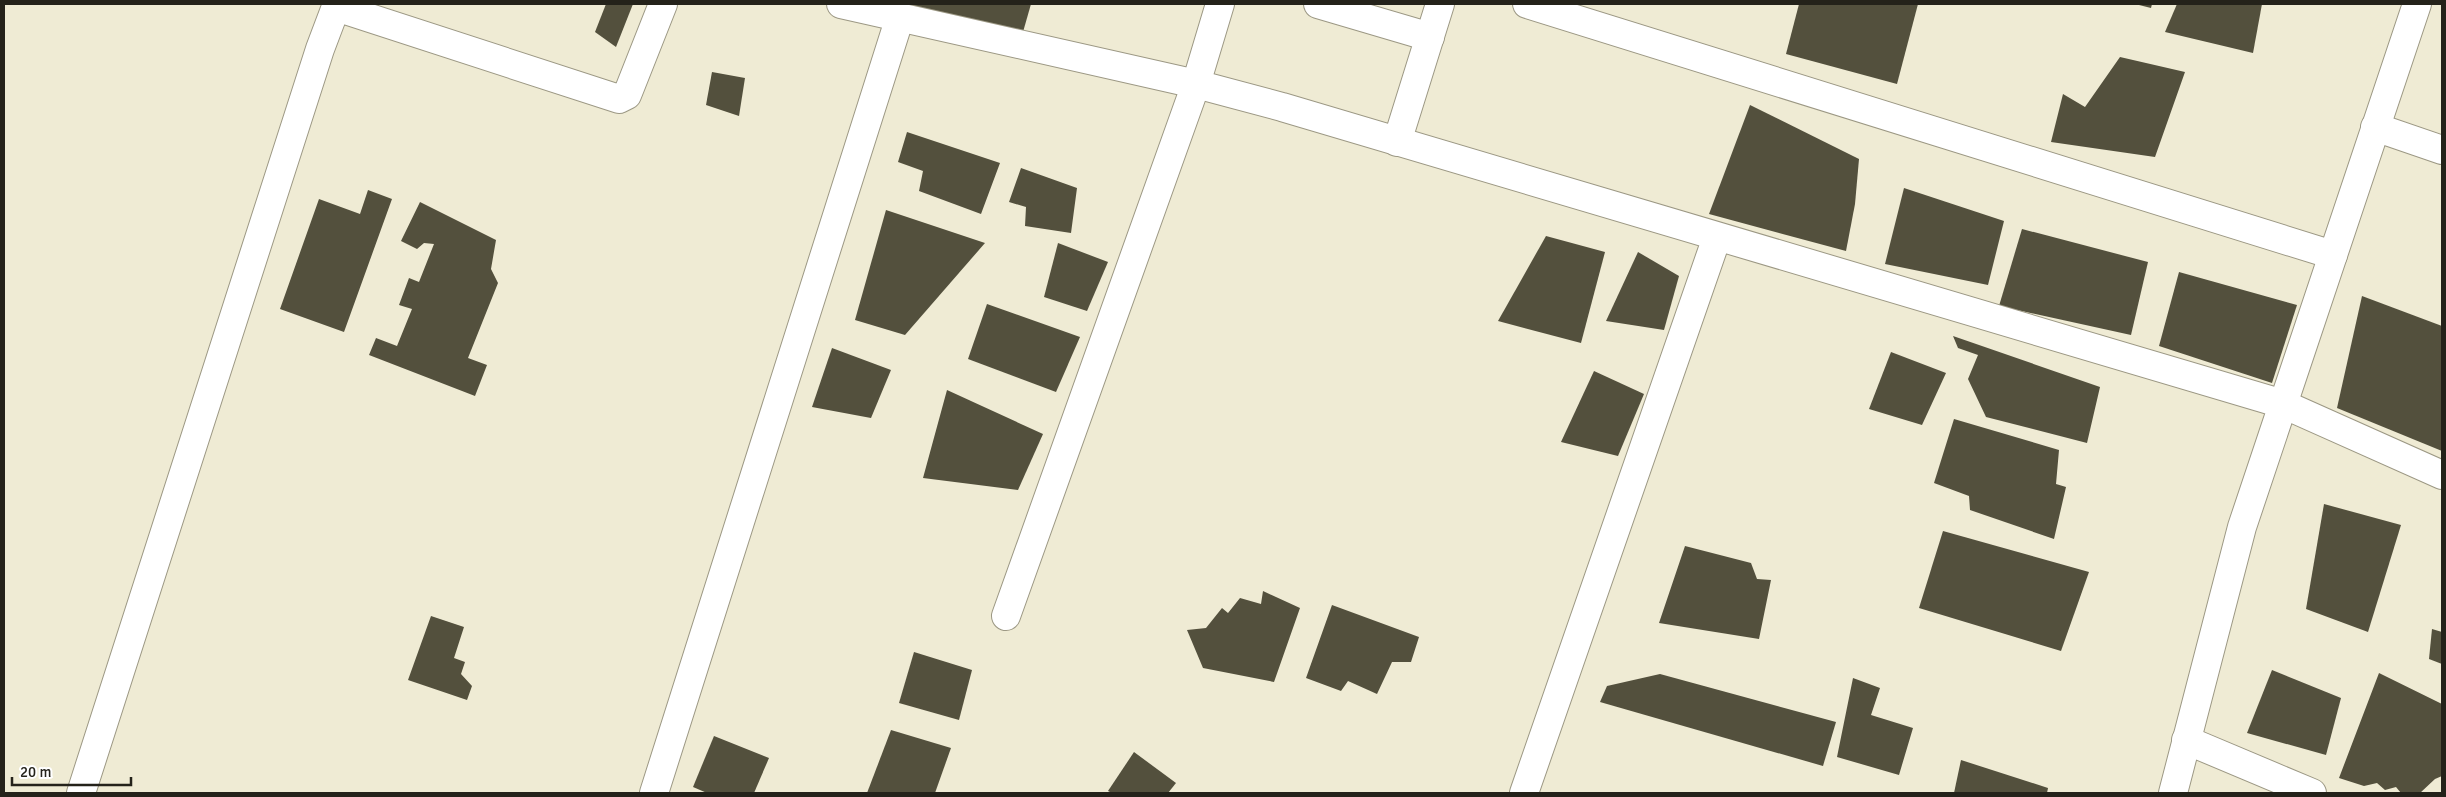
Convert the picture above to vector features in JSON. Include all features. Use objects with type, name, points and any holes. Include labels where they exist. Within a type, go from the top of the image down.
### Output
[{"type":"street","points":[[81,793],[320,49],[337,5],[618,99],[627,95],[663,4]]},
{"type":"street","points":[[841,4],[1196,84],[1282,107],[2283,404],[2442,475]]},
{"type":"street","points":[[1006,616],[1196,84],[1220,4]]},
{"type":"street","points":[[1318,4],[1430,37]]},
{"type":"street","points":[[1397,142],[1440,4]]},
{"type":"street","points":[[1527,4],[2333,255]]},
{"type":"street","points":[[2173,793],[2242,526],[2416,4]]},
{"type":"street","points":[[654,793],[900,17]]},
{"type":"street","points":[[2376,127],[2442,150]]},
{"type":"street","points":[[1524,793],[1717,237]]},
{"type":"street","points":[[2186,740],[2312,793]]},
{"type":"building","points":[[606,4],[633,4],[616,47],[595,32]]},
{"type":"building","points":[[905,4],[1031,4],[1023,32]]},
{"type":"building","points":[[1799,4],[1918,4],[1897,84],[1786,54]]},
{"type":"building","points":[[2135,4],[2152,4],[2151,8]]},
{"type":"building","points":[[2177,4],[2262,4],[2253,53],[2165,32]]},
{"type":"building","points":[[2120,57],[2185,72],[2155,157],[2051,142],[2063,94],[2085,107]]},
{"type":"building","points":[[712,72],[745,78],[739,116],[706,105]]},
{"type":"building","points":[[1750,105],[1859,159],[1855,204],[1846,251],[1709,214]]},
{"type":"building","points":[[907,132],[1000,163],[981,214],[919,191],[923,171],[898,162]]},
{"type":"building","points":[[1021,168],[1077,188],[1071,233],[1025,226],[1026,207],[1009,202]]},
{"type":"building","points":[[1904,188],[2004,221],[1988,285],[1885,264]]},
{"type":"building","points":[[368,190],[392,199],[344,332],[280,309],[319,199],[360,214]]},
{"type":"building","points":[[420,202],[496,240],[491,269],[498,283],[468,358],[487,365],[475,396],[369,355],[376,338],[397,346],[412,309],[399,305],[409,278],[419,282],[434,244],[424,243],[417,249],[401,241]]},
{"type":"building","points":[[886,210],[985,243],[905,335],[855,320]]},
{"type":"building","points":[[2022,229],[2148,262],[2131,335],[1999,306]]},
{"type":"building","points":[[1546,236],[1605,252],[1581,343],[1498,321]]},
{"type":"building","points":[[1058,243],[1108,262],[1087,311],[1044,297]]},
{"type":"building","points":[[1638,252],[1679,276],[1664,330],[1606,321]]},
{"type":"building","points":[[2179,272],[2297,305],[2272,383],[2159,346]]},
{"type":"building","points":[[2362,296],[2442,326],[2442,451],[2337,408]]},
{"type":"building","points":[[987,304],[1080,337],[1056,392],[968,359]]},
{"type":"building","points":[[1953,336],[2100,387],[2087,443],[1986,417],[1968,379],[1978,355],[1958,348]]},
{"type":"building","points":[[832,348],[891,370],[871,418],[812,407]]},
{"type":"building","points":[[1891,352],[1946,373],[1922,425],[1869,409]]},
{"type":"building","points":[[1594,371],[1644,394],[1618,456],[1561,442]]},
{"type":"building","points":[[947,390],[1043,434],[1018,490],[923,478]]},
{"type":"building","points":[[1954,419],[2059,450],[2056,484],[2066,487],[2054,539],[1970,510],[1969,496],[1934,483]]},
{"type":"building","points":[[2324,504],[2401,525],[2368,632],[2306,609]]},
{"type":"building","points":[[1943,531],[2089,572],[2061,651],[1919,608]]},
{"type":"building","points":[[1685,546],[1751,563],[1757,579],[1771,580],[1759,639],[1659,623]]},
{"type":"building","points":[[1263,591],[1300,608],[1274,682],[1203,668],[1187,630],[1206,628],[1222,608],[1228,613],[1240,598],[1261,604]]},
{"type":"building","points":[[1332,605],[1419,637],[1411,662],[1392,662],[1377,694],[1348,681],[1341,691],[1306,678]]},
{"type":"building","points":[[431,616],[464,627],[454,658],[465,662],[461,674],[472,686],[467,700],[408,680]]},
{"type":"building","points":[[2432,629],[2442,632],[2442,664],[2429,659]]},
{"type":"building","points":[[914,652],[972,670],[959,720],[899,703]]},
{"type":"building","points":[[2272,670],[2341,698],[2326,755],[2247,733]]},
{"type":"building","points":[[2379,673],[2442,704],[2442,776],[2435,779],[2420,793],[2401,793],[2396,787],[2385,790],[2377,783],[2364,786],[2339,778]]},
{"type":"building","points":[[1660,674],[1836,722],[1823,766],[1600,702],[1607,686]]},
{"type":"building","points":[[1853,678],[1880,688],[1871,715],[1913,728],[1899,775],[1837,757]]},
{"type":"building","points":[[891,730],[951,748],[935,793],[867,793]]},
{"type":"building","points":[[714,736],[769,758],[754,793],[707,793],[693,787]]},
{"type":"building","points":[[1134,752],[1176,783],[1168,793],[1112,793],[1108,791]]},
{"type":"building","points":[[1961,760],[2048,788],[2047,793],[1954,793]]}]
